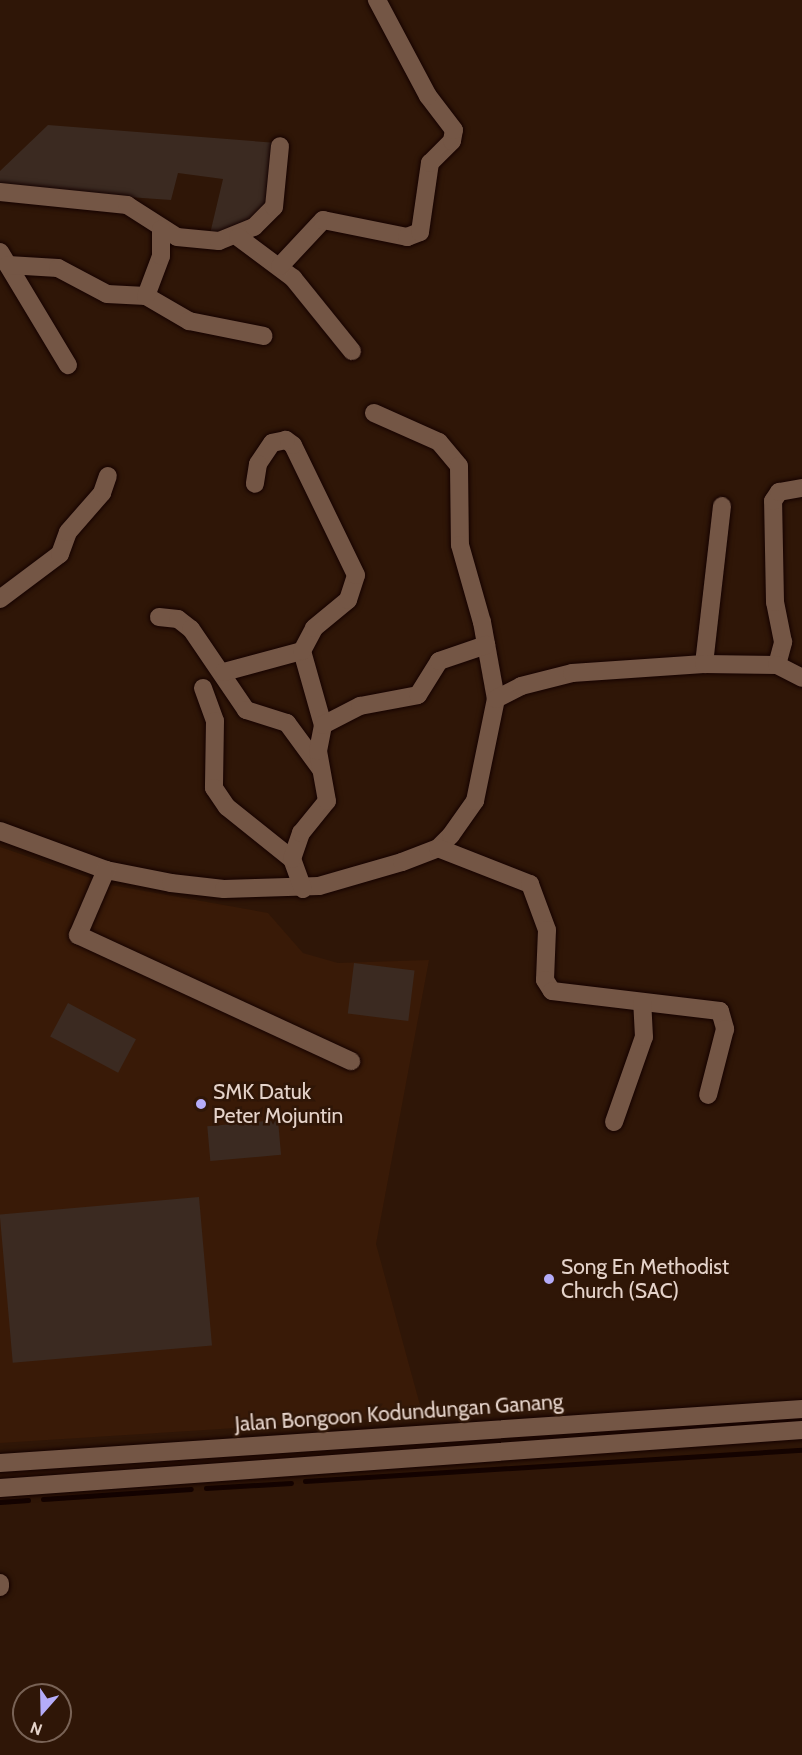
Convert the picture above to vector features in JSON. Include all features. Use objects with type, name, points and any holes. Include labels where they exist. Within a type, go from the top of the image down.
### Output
[{"type":"street","points":[[280,266],[322,220],[407,237],[420,232],[430,164],[452,141],[454,130],[428,96],[378,0]]},
{"type":"street","points":[[0,192],[127,205],[160,229],[197,242],[238,237],[274,207],[280,146]]},
{"type":"street","points":[[146,296],[162,256],[160,229]]},
{"type":"street","points":[[238,237],[280,266],[352,351]]},
{"type":"street","points":[[4,258],[58,268],[114,297],[146,296],[189,321],[264,336]]},
{"type":"street","points":[[4,258],[68,364]]},
{"type":"street","points":[[0,831],[106,870],[224,889],[303,889],[438,848],[475,801],[495,693],[486,645],[460,545],[459,466],[439,442],[374,413]]},
{"type":"street","points":[[255,484],[258,464],[272,443],[293,445],[356,575],[348,600],[314,628],[302,651],[323,725],[318,740],[327,801],[301,834],[292,859]]},
{"type":"street","points":[[0,600],[60,554],[68,532],[102,493],[108,476]]},
{"type":"street","points":[[802,488],[779,492],[773,501],[775,602],[781,653],[802,678]]},
{"type":"street","points":[[705,653],[722,506]]},
{"type":"street","points":[[159,616],[178,619],[191,629],[224,672],[246,710],[283,719],[321,769]]},
{"type":"street","points":[[323,725],[360,706],[418,695],[440,662],[486,645]]},
{"type":"street","points":[[224,672],[302,651]]},
{"type":"street","points":[[495,693],[572,674],[705,653],[781,653]]},
{"type":"street","points":[[203,688],[215,721],[211,765],[218,795],[292,859],[303,889]]},
{"type":"street","points":[[438,848],[530,884],[547,930],[545,980],[552,991],[642,1002],[710,1007],[725,1017],[708,1095]]},
{"type":"street","points":[[106,870],[78,935],[351,1061]]},
{"type":"street","points":[[614,1122],[644,1038],[642,1002]]},
{"type":"street","name":"Jalan Bongoon Kodundungan Ganang","points":[[0,1462],[802,1409]]},
{"type":"street","points":[[0,1488],[802,1430]]},
{"type":"shaded area","points":[[48,125],[277,143],[276,186],[254,222],[209,238],[223,179],[178,173],[171,200],[0,188],[0,171]]},
{"type":"shaded area","name":"SMK Datuk Peter Mojuntin","points":[[0,847],[111,885],[268,913],[303,953],[338,963],[429,960],[376,1244],[423,1416],[0,1443]]},
{"type":"shaded area","points":[[354,963],[415,970],[408,1021],[348,1014]]},
{"type":"shaded area","points":[[68,1003],[136,1039],[118,1073],[50,1037]]},
{"type":"shaded area","points":[[278,1120],[281,1155],[210,1161],[207,1126]]},
{"type":"shaded area","points":[[199,1197],[212,1345],[13,1363],[0,1214]]},
{"type":"waterway","points":[[305,1481],[802,1450]]},
{"type":"waterway","points":[[206,1488],[291,1483]]},
{"type":"waterway","points":[[43,1499],[191,1489]]},
{"type":"waterway","points":[[0,1502],[28,1500]]},
{"type":"place","name":"SMK Datuk Peter Mojuntin","points":[[201,1104]]},
{"type":"place","name":"Song En Methodist Church (SAC)","points":[[549,1279]]}]
